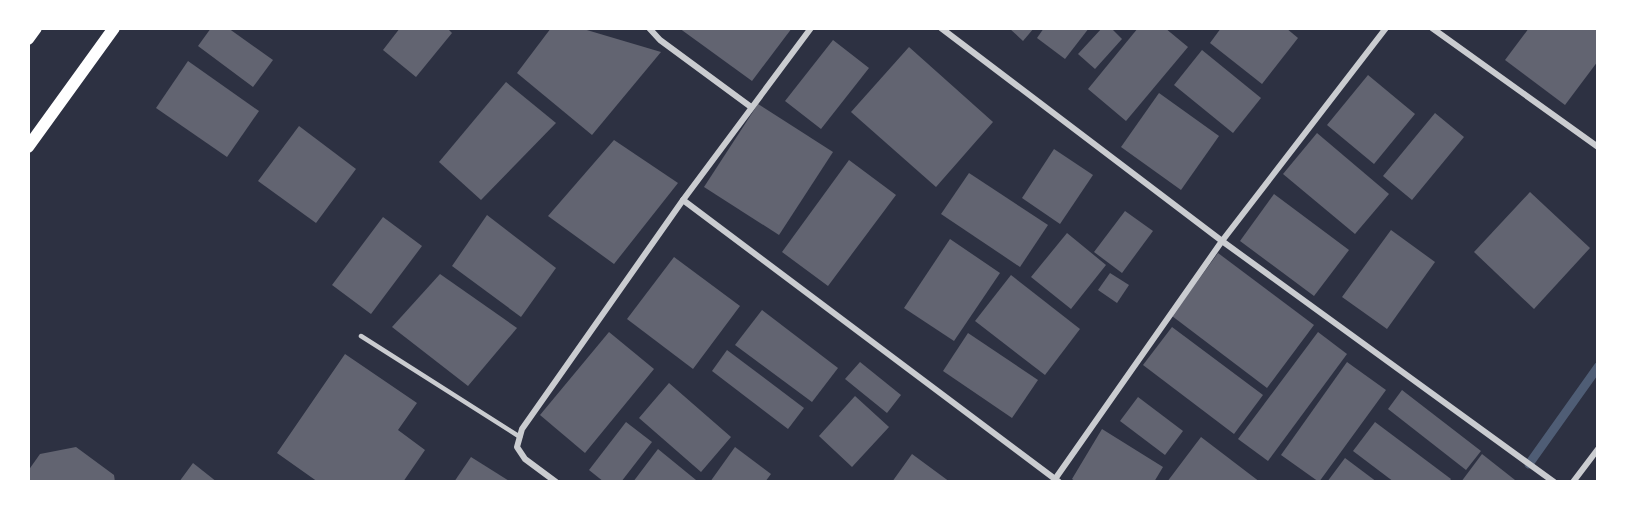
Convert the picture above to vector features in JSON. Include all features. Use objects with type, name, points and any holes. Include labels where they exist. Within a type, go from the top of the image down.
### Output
[{"type":"main road","points":[[28,39],[36,28]]},
{"type":"main road","points":[[28,147],[114,28]]},
{"type":"street","points":[[649,28],[660,40],[751,107]]},
{"type":"street","points":[[556,482],[525,459],[517,447],[522,429],[682,200],[811,28]]},
{"type":"street","points":[[941,28],[1222,241],[1553,481]]},
{"type":"street","points":[[682,200],[1056,481],[1222,241],[1386,28]]},
{"type":"street","points":[[1432,28],[1598,147]]},
{"type":"street","points":[[1573,482],[1598,449]]},
{"type":"lane","points":[[361,336],[520,437]]},
{"type":"building","points":[[211,28],[228,28],[273,60],[253,87],[198,46]]},
{"type":"building","points":[[400,28],[447,28],[452,33],[416,77],[383,50]]},
{"type":"building","points":[[551,28],[580,28],[661,52],[592,135],[517,73]]},
{"type":"building","points":[[679,28],[792,28],[752,81]]},
{"type":"building","points":[[1009,28],[1034,28],[1023,41]]},
{"type":"building","points":[[1044,28],[1089,28],[1065,59],[1037,38]]},
{"type":"building","points":[[1102,28],[1111,28],[1122,39],[1095,69],[1078,54]]},
{"type":"building","points":[[1138,28],[1165,28],[1188,47],[1126,121],[1088,89]]},
{"type":"building","points":[[1221,28],[1286,28],[1298,38],[1262,84],[1210,43]]},
{"type":"building","points":[[1529,28],[1598,28],[1598,61],[1565,105],[1505,60]]},
{"type":"building","points":[[833,40],[869,68],[821,129],[785,101]]},
{"type":"building","points":[[909,47],[993,122],[936,187],[851,112]]},
{"type":"building","points":[[1202,50],[1261,98],[1233,133],[1174,85]]},
{"type":"building","points":[[188,61],[259,111],[227,157],[156,108]]},
{"type":"building","points":[[1368,75],[1415,114],[1374,164],[1327,125]]},
{"type":"building","points":[[506,82],[556,123],[481,200],[439,162]]},
{"type":"building","points":[[1159,93],[1219,136],[1181,190],[1121,147]]},
{"type":"building","points":[[758,104],[833,152],[779,235],[704,187]]},
{"type":"building","points":[[1435,113],[1464,137],[1412,200],[1383,176]]},
{"type":"building","points":[[299,126],[356,169],[316,223],[258,181]]},
{"type":"building","points":[[1317,133],[1389,194],[1355,234],[1283,174]]},
{"type":"building","points":[[614,140],[678,183],[614,264],[548,216]]},
{"type":"building","points":[[1054,149],[1093,175],[1060,224],[1022,198]]},
{"type":"building","points":[[849,160],[896,195],[828,286],[782,252]]},
{"type":"building","points":[[969,173],[1048,225],[1020,267],[941,214]]},
{"type":"building","points":[[1530,192],[1590,248],[1534,309],[1474,252]]},
{"type":"building","points":[[1274,194],[1349,250],[1314,296],[1240,241]]},
{"type":"building","points":[[1125,211],[1153,231],[1122,273],[1094,252]]},
{"type":"building","points":[[487,215],[556,268],[521,317],[452,266]]},
{"type":"building","points":[[383,217],[422,246],[371,314],[332,285]]},
{"type":"building","points":[[1391,230],[1435,262],[1387,329],[1342,297]]},
{"type":"building","points":[[1067,233],[1106,265],[1071,309],[1031,277]]},
{"type":"building","points":[[950,239],[1000,273],[954,341],[904,308]]},
{"type":"building","points":[[1218,253],[1314,325],[1267,388],[1172,316]]},
{"type":"building","points":[[674,257],[740,306],[693,369],[627,319]]},
{"type":"building","points":[[1110,273],[1129,285],[1117,303],[1098,290]]},
{"type":"building","points":[[440,274],[517,328],[468,386],[392,327]]},
{"type":"building","points":[[1011,275],[1080,329],[1045,375],[975,321]]},
{"type":"building","points":[[762,310],[838,368],[812,402],[735,345]]},
{"type":"building","points":[[1172,327],[1263,395],[1234,434],[1143,365]]},
{"type":"building","points":[[609,332],[654,369],[585,453],[540,415]]},
{"type":"building","points":[[1318,332],[1347,354],[1268,461],[1238,439]]},
{"type":"building","points":[[968,333],[1038,380],[1012,418],[943,371]]},
{"type":"building","points":[[727,350],[804,408],[788,429],[712,371]]},
{"type":"building","points":[[345,354],[417,403],[398,430],[425,450],[403,482],[318,482],[277,453]]},
{"type":"building","points":[[860,362],[901,395],[887,413],[845,379]]},
{"type":"building","points":[[1347,362],[1386,390],[1319,482],[1281,455]]},
{"type":"building","points":[[669,383],[731,437],[701,472],[639,418]]},
{"type":"building","points":[[1402,390],[1481,451],[1466,470],[1388,409]]},
{"type":"building","points":[[855,396],[889,427],[852,467],[819,436]]},
{"type":"building","points":[[1138,397],[1183,431],[1165,455],[1120,421]]},
{"type":"building","points":[[626,422],[652,442],[621,482],[604,482],[589,470]]},
{"type":"building","points":[[1375,422],[1451,479],[1449,482],[1394,482],[1353,451]]},
{"type":"building","points":[[1102,429],[1163,467],[1154,482],[1076,482],[1072,479]]},
{"type":"building","points":[[1201,437],[1260,482],[1167,482]]},
{"type":"building","points":[[76,447],[114,475],[115,482],[28,482],[28,471],[40,454]]},
{"type":"building","points":[[735,447],[771,474],[765,482],[710,482]]},
{"type":"building","points":[[658,449],[696,480],[695,482],[633,482]]},
{"type":"building","points":[[912,454],[950,482],[892,482]]},
{"type":"building","points":[[1482,454],[1515,480],[1514,482],[1461,482]]},
{"type":"building","points":[[471,457],[511,482],[454,482]]},
{"type":"building","points":[[1345,458],[1377,482],[1327,482]]},
{"type":"building","points":[[193,463],[217,482],[179,482]]},
{"type":"waterway","points":[[1529,464],[1598,367]]}]
